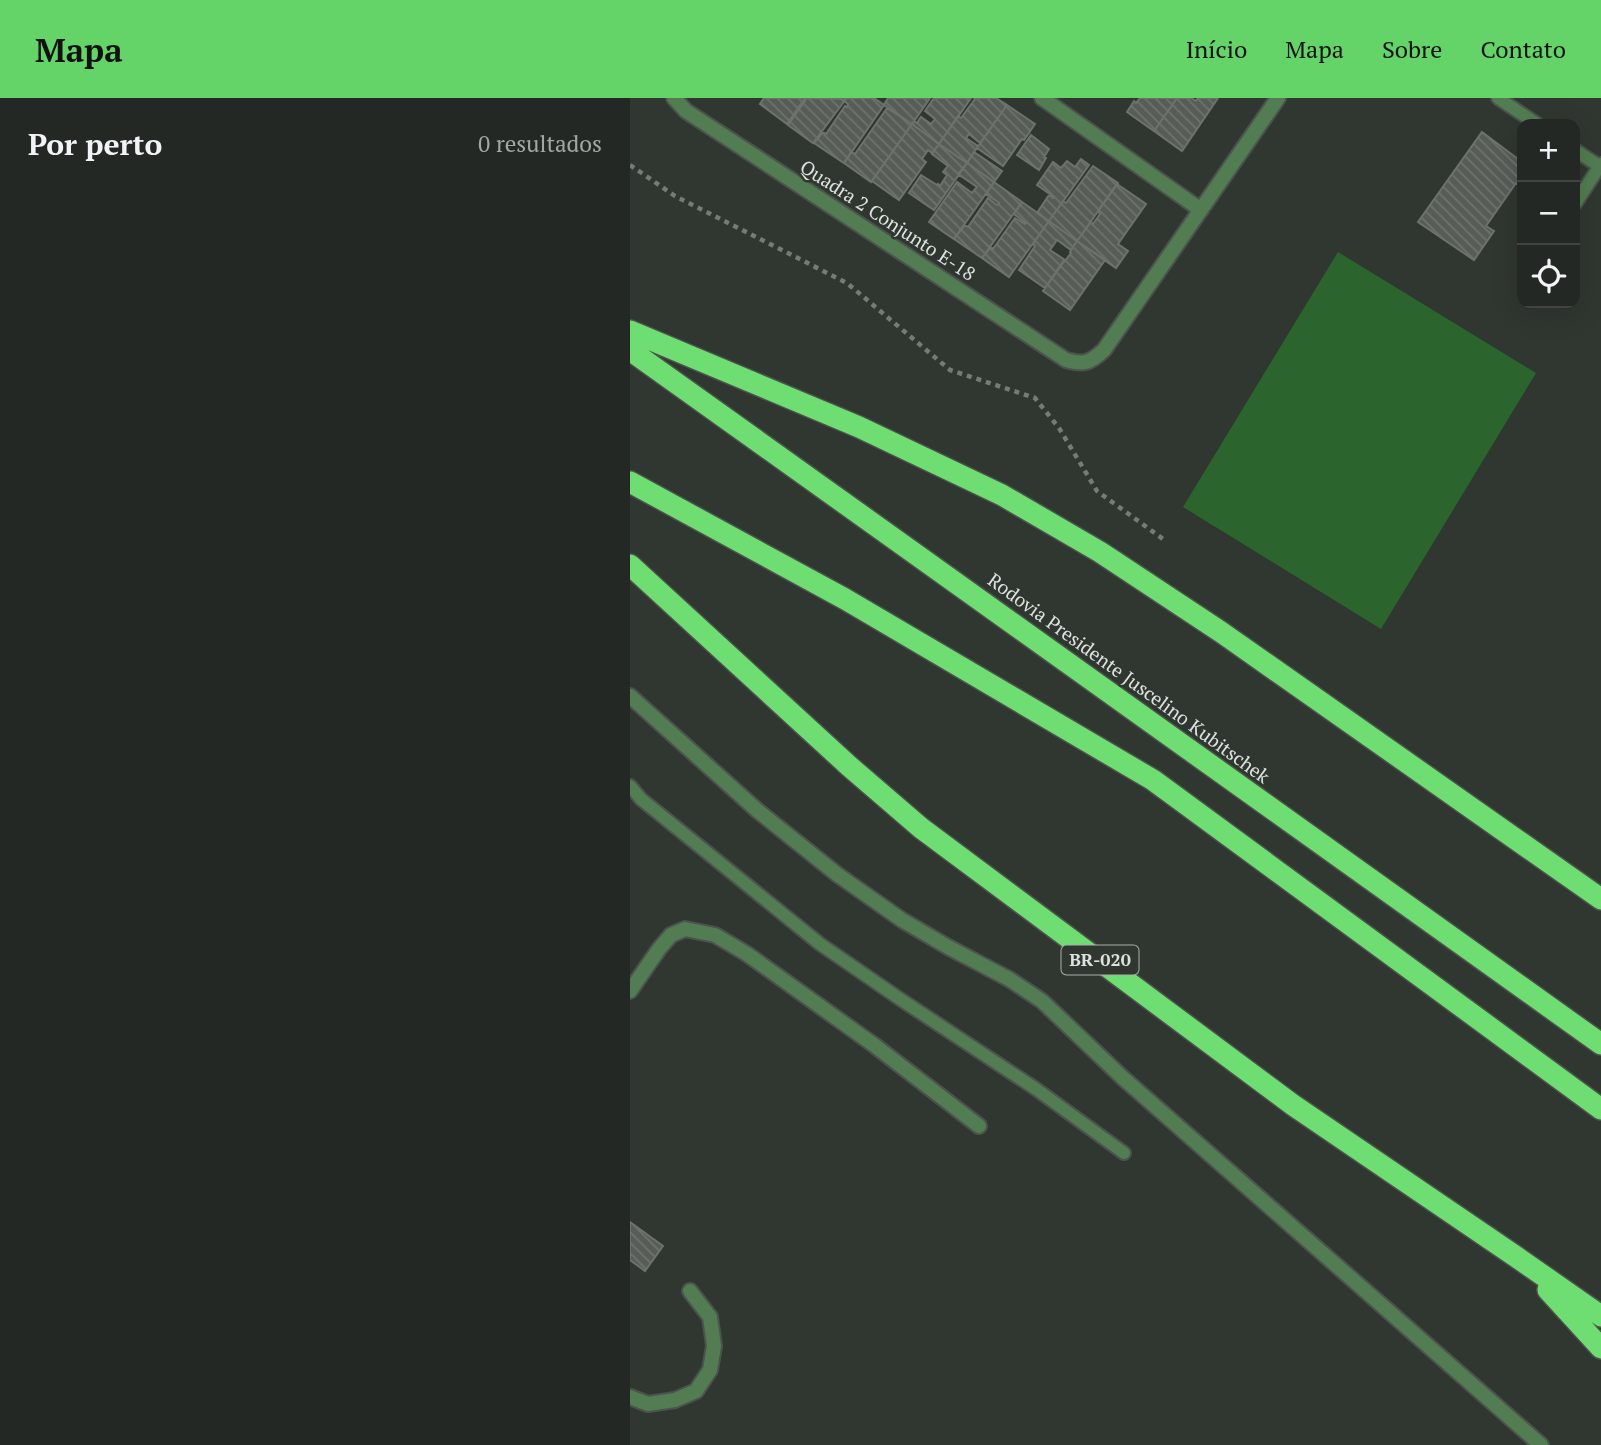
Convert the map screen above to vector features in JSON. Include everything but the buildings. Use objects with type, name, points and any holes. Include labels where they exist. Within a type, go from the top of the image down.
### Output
[{"type":"highway","points":[[630,331],[859,427],[1002,495],[1100,552],[1221,632],[1601,900]]},
{"type":"highway","name":"Rodovia Presidente Juscelino Kubitschek","points":[[630,350],[1601,1044]]},
{"type":"highway","points":[[630,482],[845,599],[1153,780],[1601,1110]]},
{"type":"highway","name":"BR-020","points":[[630,565],[849,766],[921,828],[1293,1105],[1601,1316]]},
{"type":"highway","points":[[1516,1256],[1601,1348]]},
{"type":"street","name":"Quadra 2 Conjunto E-18","points":[[674,98],[686,111],[1066,360],[1077,363],[1087,363],[1104,350],[1201,210]]},
{"type":"street","points":[[1042,98],[1201,210],[1278,98]]},
{"type":"street","points":[[630,696],[758,811],[838,875],[902,920],[1009,979],[1042,1001],[1123,1078],[1541,1445]]},
{"type":"street","points":[[630,991],[671,936],[685,929],[715,935],[747,954],[979,1126]]},
{"type":"street","points":[[630,1397],[648,1404],[675,1400],[696,1391],[710,1370],[714,1346],[709,1317],[690,1291]]},
{"type":"lane","points":[[1498,98],[1530,119]]},
{"type":"lane","points":[[1580,153],[1600,165],[1580,196]]},
{"type":"lane","points":[[630,786],[641,799],[820,944],[1036,1089],[1124,1153]]},
{"type":"path","points":[[630,165],[674,196],[847,283],[950,370],[1035,398],[1059,428],[1097,491],[1163,539]]},
{"type":"green space","points":[[1338,252],[1536,373],[1381,629],[1183,507]]}]
